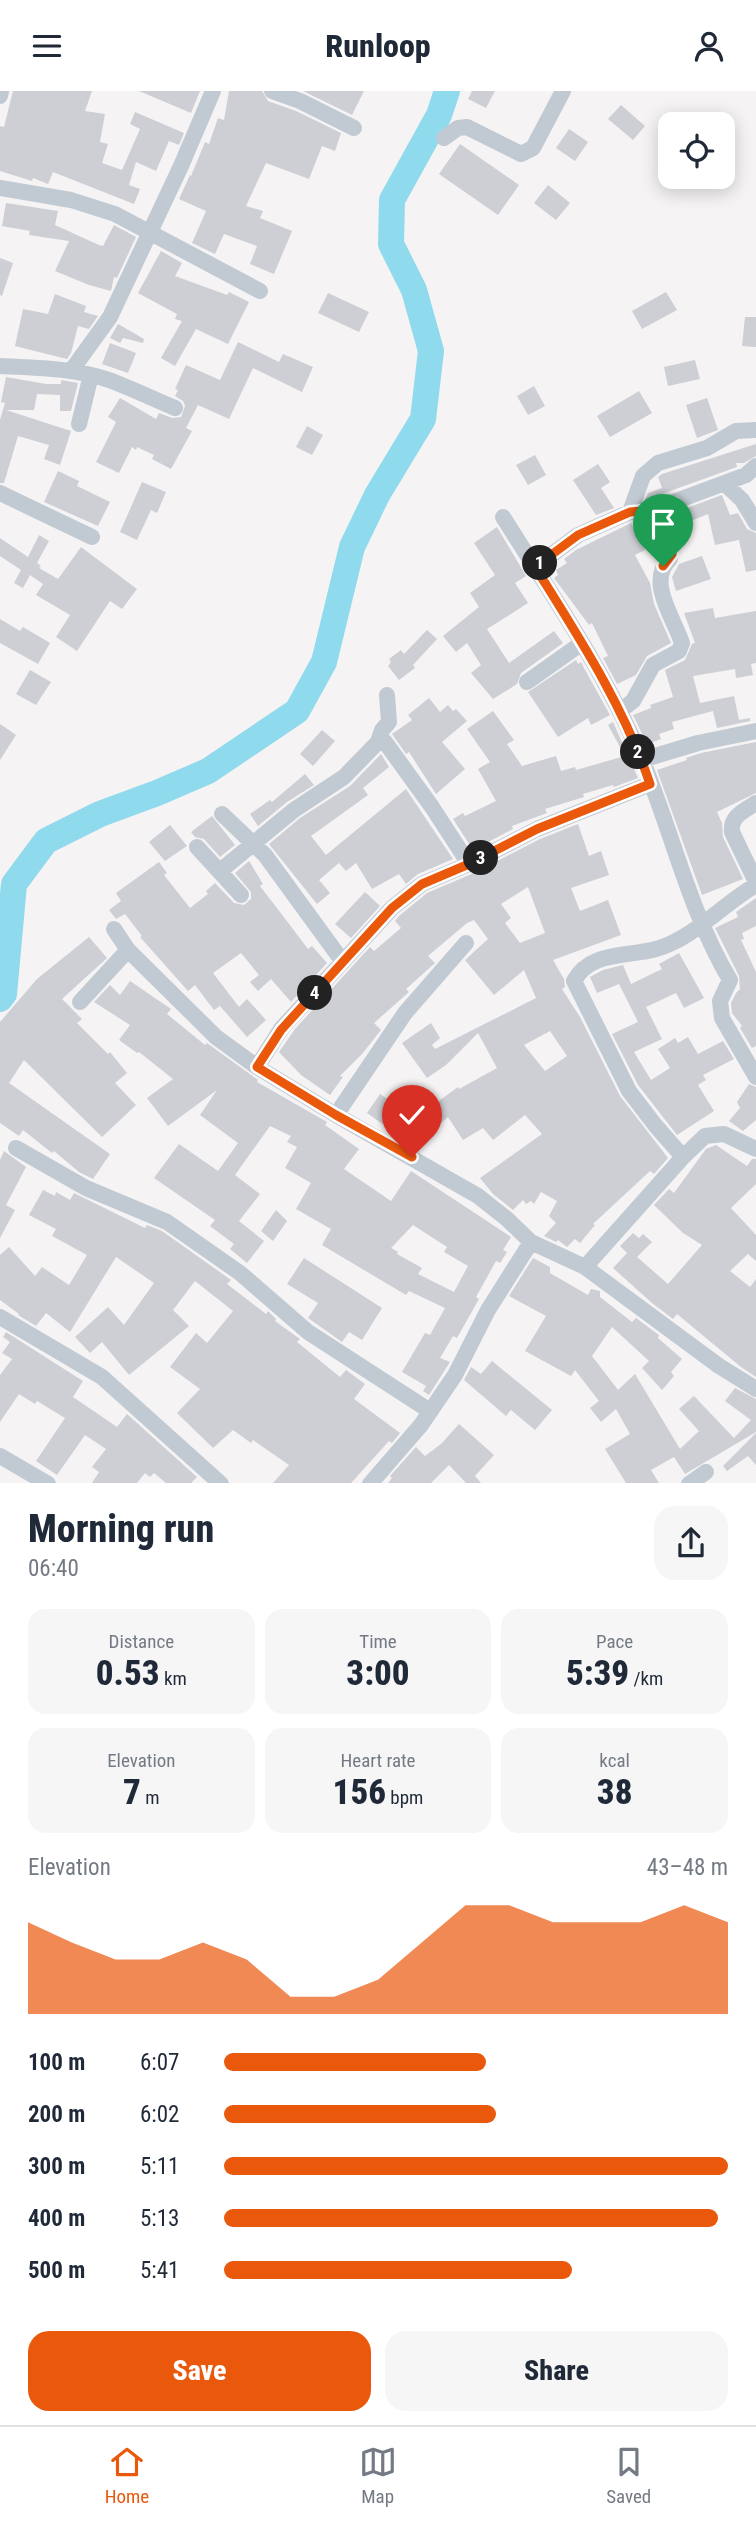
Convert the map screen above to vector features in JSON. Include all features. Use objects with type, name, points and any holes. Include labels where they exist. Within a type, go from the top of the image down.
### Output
[{"type":"street","points":[[71,371],[110,317],[213,91]]},
{"type":"street","points":[[272,91],[300,101],[354,128]]},
{"type":"street","points":[[444,138],[458,128],[467,127],[521,154],[533,148],[563,91]]},
{"type":"street","points":[[0,188],[71,200],[115,214],[260,291]]},
{"type":"street","points":[[0,366],[91,375],[175,408]]},
{"type":"street","points":[[79,424],[91,375]]},
{"type":"street","points":[[630,512],[643,476],[658,463],[707,448],[736,431],[756,430]]},
{"type":"street","points":[[535,567],[578,535],[630,512],[652,510],[674,503],[746,475],[756,466]]},
{"type":"street","points":[[724,483],[736,493],[756,523]]},
{"type":"street","points":[[0,493],[92,537]]},
{"type":"street","points":[[620,711],[633,701],[653,665],[679,651],[682,643],[662,594],[661,572],[672,554],[670,540],[678,514],[674,503]]},
{"type":"street","points":[[503,517],[582,643],[620,711],[642,760],[678,863],[714,952],[730,980],[720,1001],[722,1018],[756,1077]]},
{"type":"street","points":[[527,682],[582,643]]},
{"type":"street","points":[[220,871],[294,810],[344,777],[379,742],[382,730],[389,722],[387,695]]},
{"type":"street","points":[[642,760],[698,743],[756,731]]},
{"type":"street","points":[[379,742],[385,742],[469,864]]},
{"type":"street","points":[[257,1067],[281,1030],[392,908],[422,884],[469,864],[537,829],[650,784]]},
{"type":"street","points":[[683,1157],[629,1091],[574,981],[580,970],[589,962],[658,949],[704,924],[756,883],[732,832],[731,824],[733,819],[756,803]]},
{"type":"street","points":[[222,814],[265,855],[343,962]]},
{"type":"street","points":[[197,847],[241,895]]},
{"type":"street","points":[[114,929],[128,950],[216,1037],[257,1067],[478,1196],[531,1242],[585,1267],[719,1366],[756,1389]]},
{"type":"street","points":[[336,1115],[405,1013],[466,943]]},
{"type":"street","points":[[80,1002],[128,950]]},
{"type":"street","points":[[585,1267],[705,1136],[724,1134],[753,1143]]},
{"type":"street","points":[[16,1148],[86,1188],[167,1222],[240,1273],[308,1332],[430,1411]]},
{"type":"street","points":[[370,1483],[430,1411],[455,1375],[488,1310],[531,1242]]},
{"type":"street","points":[[0,1317],[102,1377],[221,1483]]},
{"type":"street","points":[[0,1456],[48,1483]]},
{"type":"street","points":[[689,1483],[706,1472]]},
{"type":"building","points":[[13,91],[92,91],[85,111],[105,114],[100,142],[108,144],[102,163],[122,170],[140,129],[130,124],[135,112],[184,133],[179,145],[169,141],[156,171],[136,162],[129,185],[140,189],[134,204],[53,172],[48,184],[33,178],[32,181],[0,171],[0,126],[4,127]]},
{"type":"building","points":[[139,91],[200,91],[191,113]]},
{"type":"building","points":[[229,91],[262,91],[268,101],[341,133],[335,151],[322,146],[309,179],[266,163],[246,206],[263,211],[260,218],[292,231],[274,274],[250,264],[257,246],[224,234],[215,254],[192,243],[206,211],[179,199],[205,142],[209,144],[218,118],[224,120]]},
{"type":"building","points":[[303,91],[364,91],[352,115]]},
{"type":"building","points":[[472,91],[495,91],[486,108],[468,99]]},
{"type":"building","points":[[621,105],[645,126],[633,140],[608,119]]},
{"type":"building","points":[[569,129],[588,142],[575,161],[556,148]]},
{"type":"building","points":[[460,144],[519,185],[498,215],[439,174]]},
{"type":"building","points":[[548,185],[570,203],[556,220],[534,203]]},
{"type":"building","points":[[6,203],[58,211],[55,225],[99,245],[103,246],[114,225],[136,237],[117,278],[114,277],[111,291],[55,271],[69,241],[29,235],[30,231],[2,226]]},
{"type":"building","points":[[161,251],[182,263],[175,276],[227,295],[229,292],[249,302],[228,344],[196,329],[175,366],[161,358],[182,321],[175,319],[177,314],[138,293]]},
{"type":"building","points":[[0,258],[13,263],[2,296],[0,295]]},
{"type":"building","points":[[666,292],[677,310],[642,329],[632,311]]},
{"type":"building","points":[[328,293],[369,312],[359,332],[318,313]]},
{"type":"building","points":[[55,294],[86,306],[84,312],[98,316],[89,329],[78,326],[67,359],[15,346],[23,309],[48,314]]},
{"type":"building","points":[[745,317],[756,317],[756,347],[742,346]]},
{"type":"building","points":[[118,324],[144,339],[143,343],[123,338],[120,343],[110,338]]},
{"type":"building","points":[[238,342],[279,362],[283,354],[313,367],[302,392],[253,368],[229,419],[198,405],[186,428],[192,431],[171,469],[152,459],[154,455],[137,447],[136,450],[132,447],[119,473],[96,462],[116,422],[108,417],[120,398],[156,419],[159,413],[172,418],[181,417],[185,406],[183,401],[175,396],[178,390],[175,389],[186,365],[220,380]]},
{"type":"building","points":[[110,343],[136,353],[128,373],[102,364]]},
{"type":"building","points":[[695,360],[700,379],[668,386],[664,367]]},
{"type":"building","points":[[6,377],[46,384],[61,384],[61,380],[78,383],[71,411],[60,411],[60,395],[37,394],[34,410],[6,410],[71,431],[60,465],[44,459],[49,445],[18,436],[4,483],[0,483],[0,420],[5,403],[1,402]]},
{"type":"building","points":[[534,386],[545,406],[528,415],[517,396]]},
{"type":"building","points":[[639,391],[652,413],[610,437],[597,416]]},
{"type":"building","points":[[707,398],[718,430],[697,438],[686,405]]},
{"type":"building","points":[[307,426],[323,435],[312,455],[296,447]]},
{"type":"building","points":[[756,444],[756,456],[744,463],[736,463],[737,467],[645,500],[648,493],[662,488],[658,477],[662,474]]},
{"type":"building","points":[[535,455],[546,475],[528,485],[516,465]]},
{"type":"building","points":[[598,464],[610,482],[601,488],[614,508],[596,515],[573,480]]},
{"type":"building","points":[[58,471],[79,481],[77,486],[110,502],[98,526],[44,502]]},
{"type":"building","points":[[142,482],[166,492],[157,513],[151,510],[137,540],[120,532]]},
{"type":"building","points":[[722,495],[730,515],[738,513],[747,529],[756,533],[756,570],[746,572],[739,540],[715,545],[708,514],[686,523],[687,508]]},
{"type":"building","points":[[631,523],[645,550],[635,555],[650,583],[654,604],[671,643],[647,656],[636,675],[617,684],[603,658],[608,656],[592,623],[589,625],[554,578],[558,575],[556,570],[567,563],[564,559],[576,550]]},
{"type":"building","points":[[497,527],[526,576],[515,583],[528,603],[487,629],[509,663],[554,631],[563,643],[521,673],[517,684],[493,699],[471,673],[481,665],[467,643],[456,652],[443,636],[479,607],[470,593],[495,575],[474,543]]},
{"type":"building","points":[[39,535],[49,541],[37,563],[41,566],[39,568],[58,579],[81,547],[137,589],[122,609],[110,601],[77,651],[56,637],[70,615],[36,595],[43,584],[30,575],[23,588],[14,583],[21,570],[0,556],[0,538],[28,557]]},
{"type":"building","points":[[702,556],[711,579],[676,591],[672,577],[679,564]]},
{"type":"building","points":[[713,608],[715,618],[756,611],[756,663],[751,664],[753,675],[736,678],[735,669],[693,676],[700,703],[734,696],[739,720],[750,718],[750,721],[717,728],[713,711],[672,722],[674,729],[659,734],[661,739],[647,744],[633,715],[651,708],[650,705],[673,697],[665,670],[685,660],[695,643],[684,613]]},
{"type":"building","points":[[0,619],[20,631],[23,627],[50,643],[38,664],[0,643]]},
{"type":"building","points":[[427,630],[437,639],[413,665],[415,668],[399,680],[388,666],[391,662],[389,659],[401,650],[404,654]]},
{"type":"building","points":[[576,660],[578,664],[581,662],[610,715],[591,725],[588,718],[558,737],[528,692]]},
{"type":"building","points":[[30,670],[51,682],[36,705],[16,694]]},
{"type":"building","points":[[429,698],[440,712],[448,705],[467,721],[442,742],[465,769],[436,794],[409,752],[406,754],[392,734],[412,720],[408,715]]},
{"type":"building","points":[[493,711],[514,740],[507,744],[522,766],[556,756],[561,771],[575,767],[576,770],[625,756],[608,725],[613,722],[638,778],[583,794],[584,797],[545,809],[547,813],[512,826],[513,829],[473,850],[453,819],[496,801],[478,769],[490,762],[467,729]]},
{"type":"building","points":[[0,724],[16,735],[0,760]]},
{"type":"building","points":[[322,730],[335,741],[313,766],[300,754]]},
{"type":"building","points":[[756,742],[756,793],[717,812],[722,823],[723,837],[743,879],[702,895],[657,770],[701,753]]},
{"type":"building","points":[[381,754],[389,767],[363,788],[368,795],[311,836],[326,855],[406,789],[453,859],[418,874],[406,884],[399,874],[372,889],[356,863],[346,871],[339,863],[319,880],[330,893],[317,904],[269,844],[300,818],[350,786]]},
{"type":"building","points":[[305,774],[314,785],[287,802],[258,826],[250,814],[270,800],[272,802]]},
{"type":"building","points":[[212,816],[235,845],[220,857],[204,839],[195,837],[191,832]]},
{"type":"building","points":[[578,824],[589,856],[601,851],[609,875],[571,888],[580,911],[608,900],[621,935],[553,960],[564,979],[565,987],[562,989],[580,1017],[620,1096],[668,1158],[654,1174],[650,1171],[593,1224],[595,1225],[580,1243],[575,1239],[567,1247],[558,1240],[556,1242],[544,1236],[556,1223],[549,1216],[557,1201],[541,1192],[534,1204],[531,1201],[526,1204],[523,1200],[513,1210],[493,1194],[480,1178],[542,1134],[525,1115],[493,1140],[483,1128],[463,1140],[448,1117],[415,1145],[405,1134],[439,1107],[436,1103],[458,1087],[459,1089],[497,1068],[478,1033],[446,1065],[427,1078],[402,1043],[431,1023],[440,1038],[432,1045],[435,1049],[536,998],[524,970],[494,995],[465,960],[488,939],[474,920],[428,956],[435,963],[406,989],[409,992],[374,1023],[381,1030],[340,1076],[343,1077],[330,1095],[301,1075],[279,1052],[295,1029],[370,947],[374,951],[401,928],[395,921],[427,893],[474,873],[540,839]],"holes":[[[528,887],[545,933],[520,943],[505,923],[511,918],[501,904]],[[550,1031],[567,1056],[545,1071],[524,1045]]]},
{"type":"building","points":[[170,825],[187,846],[165,861],[149,842]]},
{"type":"building","points":[[249,861],[263,884],[260,886],[308,949],[312,946],[327,963],[291,1002],[271,979],[258,991],[250,982],[259,975],[241,953],[213,973],[239,1007],[247,999],[266,1020],[247,1037],[220,1006],[214,1010],[195,985],[188,991],[140,937],[142,936],[125,914],[116,919],[109,910],[121,901],[116,893],[159,862],[167,873],[164,875],[190,908],[208,894],[206,891],[215,883],[234,903],[244,905],[251,899],[251,892],[235,873]]},
{"type":"building","points":[[365,892],[380,906],[351,938],[335,924]]},
{"type":"building","points":[[756,898],[756,926],[742,933],[744,939],[741,940],[756,972],[756,1046],[752,1048],[740,1028],[742,1026],[732,1013],[731,1003],[740,989],[739,976],[715,928],[738,917],[736,912]]},
{"type":"building","points":[[89,937],[107,958],[62,999],[82,1019],[77,1023],[108,1054],[110,1052],[127,1073],[115,1083],[136,1105],[102,1137],[24,1060],[9,1083],[110,1154],[93,1179],[79,1172],[23,1130],[19,1136],[0,1123],[0,1022],[37,979]]},
{"type":"building","points":[[679,953],[704,998],[684,1008],[676,993],[646,1007],[662,1039],[634,1052],[651,1080],[670,1068],[658,1049],[675,1038],[678,1043],[688,1037],[698,1054],[723,1041],[734,1059],[703,1075],[706,1080],[698,1085],[714,1111],[677,1135],[638,1085],[612,1034],[638,1022],[619,984],[597,993],[590,977],[603,970],[623,965],[631,984],[662,969],[659,964]]},
{"type":"building","points":[[130,981],[171,1009],[167,1014],[205,1045],[207,1043],[258,1080],[257,1082],[327,1122],[325,1125],[359,1149],[344,1169],[391,1201],[411,1171],[511,1237],[503,1250],[507,1252],[500,1263],[496,1261],[457,1338],[453,1336],[440,1358],[450,1362],[429,1395],[423,1391],[426,1386],[402,1372],[425,1333],[430,1335],[445,1308],[409,1291],[406,1295],[322,1245],[331,1229],[296,1209],[311,1183],[285,1168],[297,1147],[287,1142],[291,1136],[270,1126],[235,1175],[260,1194],[239,1221],[264,1241],[247,1263],[230,1249],[234,1244],[210,1226],[215,1220],[154,1178],[179,1144],[218,1171],[238,1143],[200,1115],[217,1090],[168,1126],[147,1098],[173,1079],[119,1040],[130,1025],[94,1002],[110,985],[120,995]],"holes":[[[413,1225],[447,1247],[444,1252],[468,1266],[454,1292],[418,1274],[422,1268],[391,1248]]]},
{"type":"building","points":[[749,1084],[756,1087],[756,1120],[743,1131],[729,1121],[740,1108],[737,1102]]},
{"type":"building","points":[[380,1094],[404,1110],[391,1130],[367,1113]]},
{"type":"building","points":[[716,1145],[747,1166],[752,1159],[756,1159],[756,1184],[731,1208],[756,1235],[756,1261],[748,1254],[730,1271],[750,1287],[756,1279],[756,1377],[677,1314],[673,1319],[652,1303],[613,1268],[627,1253],[620,1246],[633,1233],[639,1238],[643,1234],[652,1242],[637,1257],[668,1284],[702,1245],[683,1233],[654,1205],[669,1189],[674,1193],[706,1149]]},
{"type":"building","points":[[4,1151],[26,1167],[6,1205],[15,1210],[0,1238],[0,1160]]},
{"type":"building","points":[[43,1190],[55,1196],[56,1192],[70,1200],[74,1193],[145,1228],[147,1225],[162,1231],[231,1280],[227,1284],[266,1314],[268,1311],[275,1321],[300,1339],[297,1342],[340,1377],[346,1370],[365,1384],[354,1399],[400,1433],[392,1443],[389,1441],[351,1483],[273,1483],[289,1465],[253,1440],[251,1443],[233,1430],[213,1448],[177,1413],[200,1389],[170,1367],[196,1333],[207,1343],[233,1311],[195,1281],[173,1310],[189,1326],[129,1375],[102,1342],[90,1353],[75,1337],[108,1307],[124,1325],[154,1283],[116,1257],[70,1332],[46,1313],[36,1326],[0,1300],[0,1255],[9,1247],[35,1276],[42,1267],[69,1285],[87,1255],[52,1236],[56,1229],[29,1215]]},
{"type":"building","points":[[276,1210],[287,1221],[273,1241],[261,1231]]},
{"type":"building","points":[[304,1258],[382,1308],[362,1340],[349,1332],[342,1342],[308,1318],[318,1303],[287,1284]]},
{"type":"building","points":[[533,1258],[550,1267],[550,1273],[588,1295],[591,1289],[600,1291],[600,1297],[632,1322],[636,1318],[659,1335],[658,1338],[682,1359],[671,1372],[674,1376],[662,1390],[642,1368],[649,1361],[612,1327],[592,1356],[618,1390],[635,1374],[680,1449],[699,1431],[679,1409],[694,1396],[734,1438],[751,1420],[725,1401],[735,1388],[756,1399],[756,1432],[685,1474],[674,1457],[651,1470],[659,1483],[626,1483],[605,1449],[630,1434],[616,1409],[601,1422],[590,1408],[599,1401],[575,1370],[571,1376],[525,1351],[546,1316],[509,1296]]},
{"type":"building","points":[[6,1332],[83,1381],[73,1397],[117,1427],[127,1414],[197,1477],[191,1483],[166,1483],[154,1473],[150,1477],[145,1473],[137,1483],[92,1483],[99,1472],[92,1467],[106,1449],[85,1435],[57,1475],[36,1461],[65,1418],[37,1401],[35,1404],[19,1394],[0,1422],[0,1375],[12,1359],[2,1353],[10,1342],[3,1337]]},
{"type":"building","points":[[492,1361],[552,1410],[535,1430],[511,1410],[506,1416],[464,1380],[471,1367],[481,1374]]},
{"type":"building","points":[[459,1424],[494,1455],[475,1476],[481,1483],[466,1483],[449,1465],[431,1483],[388,1483],[392,1478],[390,1476],[416,1447],[425,1456],[441,1444]]},
{"type":"building","points":[[756,1433],[756,1465],[748,1456],[727,1471],[723,1466]]},
{"type":"waterway","points":[[0,999],[4,994],[14,884],[46,841],[100,814],[208,771],[297,711],[324,662],[352,547],[377,495],[423,419],[431,351],[414,290],[391,244],[392,200],[439,115],[447,91]]},
{"type":"route","points":[[412,1157],[257,1067],[281,1030],[392,908],[422,884],[469,864],[537,829],[650,784],[620,711],[535,567],[578,535],[630,512],[652,510],[674,503],[678,514],[670,540],[672,554],[663,566]]}]
